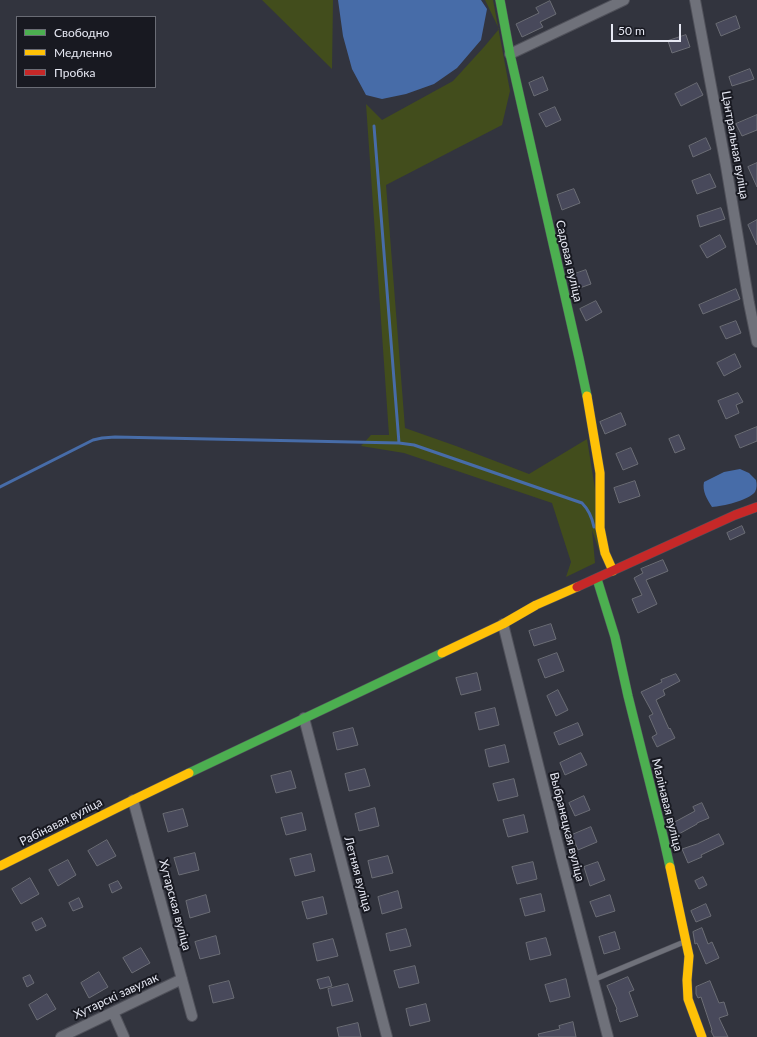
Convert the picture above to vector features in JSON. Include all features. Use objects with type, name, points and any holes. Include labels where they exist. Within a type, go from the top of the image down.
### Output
[{"type":"street","name":"Садовая вуліца","points":[[500,0],[510,54],[576,343],[587,398],[600,473],[600,528],[605,553],[613,571]]},
{"type":"street","points":[[510,54],[624,0]]},
{"type":"street","name":"Цэнтральная вуліца","points":[[695,0],[757,342]]},
{"type":"street","name":"Рабінавая вуліца","points":[[0,866],[133,800],[503,624],[536,605],[597,579],[757,506]]},
{"type":"street","name":"Малінавая вуліца","points":[[597,579],[615,637],[663,836],[689,956],[687,980],[688,999],[702,1037]]},
{"type":"street","name":"Выбранецкая вуліца","points":[[503,624],[608,1037]]},
{"type":"street","name":"Летняя вуліца","points":[[304,718],[387,1037]]},
{"type":"street","name":"Хутарская вуліца","points":[[133,800],[192,1016]]},
{"type":"street","name":"Хутарскі завулак","points":[[61,1037],[182,980]]},
{"type":"street","points":[[113,1012],[124,1037]]},
{"type":"lane","points":[[593,980],[686,941]]},
{"type":"green space","points":[[262,0],[333,0],[332,69]]},
{"type":"green space","points":[[485,0],[493,0],[498,27]]},
{"type":"green space","points":[[499,30],[510,91],[502,125],[386,185],[405,428],[529,474],[587,439],[595,489],[602,559],[592,530],[595,563],[566,577],[571,562],[552,503],[404,453],[361,446],[371,435],[389,435],[366,104],[382,120],[453,81]]},
{"type":"water","points":[[338,0],[481,0],[487,9],[481,40],[457,68],[434,84],[406,94],[382,99],[366,95],[352,69],[343,36]]},
{"type":"water","points":[[740,469],[749,473],[756,480],[757,486],[755,492],[741,500],[712,507],[704,492],[704,482],[724,472]]},
{"type":"building","points":[[550,1],[556,14],[540,22],[543,27],[522,37],[516,24],[539,13],[536,8]]},
{"type":"building","points":[[736,16],[740,28],[721,36],[716,24]]},
{"type":"building","points":[[686,35],[690,47],[672,53],[668,41]]},
{"type":"building","points":[[750,69],[754,79],[732,86],[729,77]]},
{"type":"building","points":[[543,77],[548,90],[534,96],[529,83]]},
{"type":"building","points":[[697,83],[703,95],[681,106],[675,94]]},
{"type":"building","points":[[555,107],[561,120],[546,127],[539,114]]},
{"type":"building","points":[[757,115],[757,130],[742,136],[736,124]]},
{"type":"building","points":[[706,138],[711,149],[693,157],[689,146]]},
{"type":"building","points":[[757,163],[757,187],[748,167]]},
{"type":"building","points":[[710,174],[716,187],[697,194],[692,181]]},
{"type":"building","points":[[574,189],[580,203],[562,210],[557,195]]},
{"type":"building","points":[[721,208],[725,219],[700,227],[697,216]]},
{"type":"building","points":[[757,220],[757,245],[748,225]]},
{"type":"building","points":[[720,235],[726,247],[707,258],[700,246]]},
{"type":"building","points":[[586,270],[591,284],[574,290],[569,276]]},
{"type":"building","points":[[736,289],[740,299],[703,314],[699,305]]},
{"type":"building","points":[[596,301],[602,312],[586,321],[580,309]]},
{"type":"building","points":[[736,321],[741,333],[726,339],[720,327]]},
{"type":"building","points":[[735,354],[741,367],[724,376],[717,363]]},
{"type":"building","points":[[738,393],[743,402],[736,405],[739,413],[726,419],[718,401]]},
{"type":"building","points":[[621,413],[626,425],[605,434],[600,422]]},
{"type":"building","points":[[757,427],[757,441],[740,448],[735,436]]},
{"type":"building","points":[[679,435],[685,449],[675,453],[669,439]]},
{"type":"building","points":[[631,448],[638,464],[623,470],[616,454]]},
{"type":"building","points":[[635,481],[640,496],[619,503],[614,488]]},
{"type":"building","points":[[742,526],[745,533],[730,540],[727,533]]},
{"type":"building","points":[[663,560],[668,571],[646,580],[657,604],[638,613],[632,599],[642,595],[634,578],[643,573],[641,569]]},
{"type":"building","points":[[551,624],[556,639],[534,646],[529,631]]},
{"type":"building","points":[[557,653],[564,671],[545,678],[538,660]]},
{"type":"building","points":[[477,673],[481,690],[461,695],[456,678]]},
{"type":"building","points":[[676,674],[680,681],[663,690],[665,695],[656,700],[669,729],[670,728],[675,738],[657,747],[652,737],[657,734],[649,716],[653,714],[641,692],[662,682],[661,680]]},
{"type":"building","points":[[558,690],[568,710],[556,716],[547,696]]},
{"type":"building","points":[[495,708],[499,725],[479,730],[475,713]]},
{"type":"building","points":[[578,723],[583,735],[559,745],[554,733]]},
{"type":"building","points":[[353,728],[358,745],[337,750],[333,733]]},
{"type":"building","points":[[505,745],[509,762],[489,767],[485,750]]},
{"type":"building","points":[[581,753],[587,765],[565,775],[560,763]]},
{"type":"building","points":[[365,769],[370,786],[349,791],[345,774]]},
{"type":"building","points":[[291,771],[296,788],[276,793],[271,776]]},
{"type":"building","points":[[514,779],[518,796],[498,801],[493,784]]},
{"type":"building","points":[[584,796],[590,810],[575,816],[569,803]]},
{"type":"building","points":[[702,803],[709,818],[697,823],[677,835],[671,824],[695,811],[693,807]]},
{"type":"building","points":[[375,808],[379,826],[359,831],[355,814]]},
{"type":"building","points":[[183,809],[188,826],[168,832],[163,814]]},
{"type":"building","points":[[302,813],[306,830],[286,835],[281,818]]},
{"type":"building","points":[[524,815],[528,832],[508,837],[503,820]]},
{"type":"building","points":[[591,827],[597,842],[578,850],[572,835]]},
{"type":"building","points":[[719,834],[724,844],[701,855],[702,857],[688,863],[682,849]]},
{"type":"building","points":[[107,840],[116,856],[97,866],[88,851]]},
{"type":"building","points":[[195,853],[199,870],[179,875],[174,858]]},
{"type":"building","points":[[311,854],[315,871],[295,876],[290,859]]},
{"type":"building","points":[[388,856],[393,873],[372,878],[368,861]]},
{"type":"building","points":[[68,860],[76,875],[58,886],[49,870]]},
{"type":"building","points":[[533,862],[537,879],[517,884],[512,867]]},
{"type":"building","points":[[598,862],[605,880],[590,886],[584,867]]},
{"type":"building","points":[[703,877],[707,885],[699,889],[695,881]]},
{"type":"building","points":[[30,878],[39,894],[21,904],[12,889]]},
{"type":"building","points":[[118,881],[122,888],[112,893],[109,885]]},
{"type":"building","points":[[398,891],[402,908],[382,914],[378,897]]},
{"type":"building","points":[[541,894],[545,911],[525,916],[520,899]]},
{"type":"building","points":[[206,895],[210,912],[190,918],[186,901]]},
{"type":"building","points":[[610,895],[615,911],[596,917],[590,902]]},
{"type":"building","points":[[323,897],[327,914],[307,919],[302,902]]},
{"type":"building","points":[[79,898],[83,907],[73,911],[69,903]]},
{"type":"building","points":[[706,904],[711,916],[696,922],[691,911]]},
{"type":"building","points":[[42,918],[46,926],[36,931],[32,923]]},
{"type":"building","points":[[702,928],[708,944],[712,942],[719,958],[706,964],[697,943],[695,944],[693,932]]},
{"type":"building","points":[[406,929],[411,946],[390,951],[386,934]]},
{"type":"building","points":[[615,932],[620,949],[604,954],[599,937]]},
{"type":"building","points":[[216,936],[220,954],[200,959],[195,942]]},
{"type":"building","points":[[546,938],[551,955],[530,960],[526,943]]},
{"type":"building","points":[[333,939],[338,956],[317,961],[313,944]]},
{"type":"building","points":[[141,948],[150,963],[132,973],[123,958]]},
{"type":"building","points":[[415,966],[419,983],[399,988],[394,971]]},
{"type":"building","points":[[99,972],[108,987],[89,998],[81,983]]},
{"type":"building","points":[[30,975],[34,983],[27,987],[23,978]]},
{"type":"building","points":[[329,977],[332,986],[320,989],[317,980]]},
{"type":"building","points":[[628,977],[634,990],[629,992],[638,1016],[620,1022],[617,1009],[607,986]]},
{"type":"building","points":[[566,979],[570,997],[550,1002],[545,985]]},
{"type":"building","points":[[229,981],[234,998],[213,1003],[209,986]]},
{"type":"building","points":[[710,981],[719,1003],[724,1002],[728,1015],[719,1018],[728,1037],[714,1037],[701,997],[698,998],[696,994],[696,987]]},
{"type":"building","points":[[348,984],[353,1001],[332,1006],[328,989]]},
{"type":"building","points":[[47,994],[56,1009],[37,1020],[29,1005]]},
{"type":"building","points":[[426,1004],[430,1021],[410,1026],[406,1009]]},
{"type":"building","points":[[573,1022],[576,1037],[539,1037],[538,1034],[560,1029],[559,1026]]},
{"type":"building","points":[[358,1023],[361,1037],[339,1037],[337,1028]]},
{"type":"waterway","points":[[374,126],[399,443]]},
{"type":"waterway","points":[[0,487],[93,440],[102,438],[115,437],[399,443],[414,445],[582,503],[587,508],[594,527]]},
{"type":"traffic: fast","points":[[500,0],[510,54],[587,396]]},
{"type":"traffic: fast","points":[[597,579],[615,637],[670,867]]},
{"type":"traffic: fast","points":[[189,773],[442,653]]},
{"type":"traffic: slow","points":[[587,396],[600,473],[600,528],[605,553],[613,571]]},
{"type":"traffic: slow","points":[[442,653],[503,624],[536,605],[577,587]]},
{"type":"traffic: slow","points":[[0,866],[189,773]]},
{"type":"traffic: slow","points":[[670,867],[689,956],[687,980],[688,999],[702,1037]]},
{"type":"traffic: jam","points":[[577,587],[735,515],[757,507]]}]
